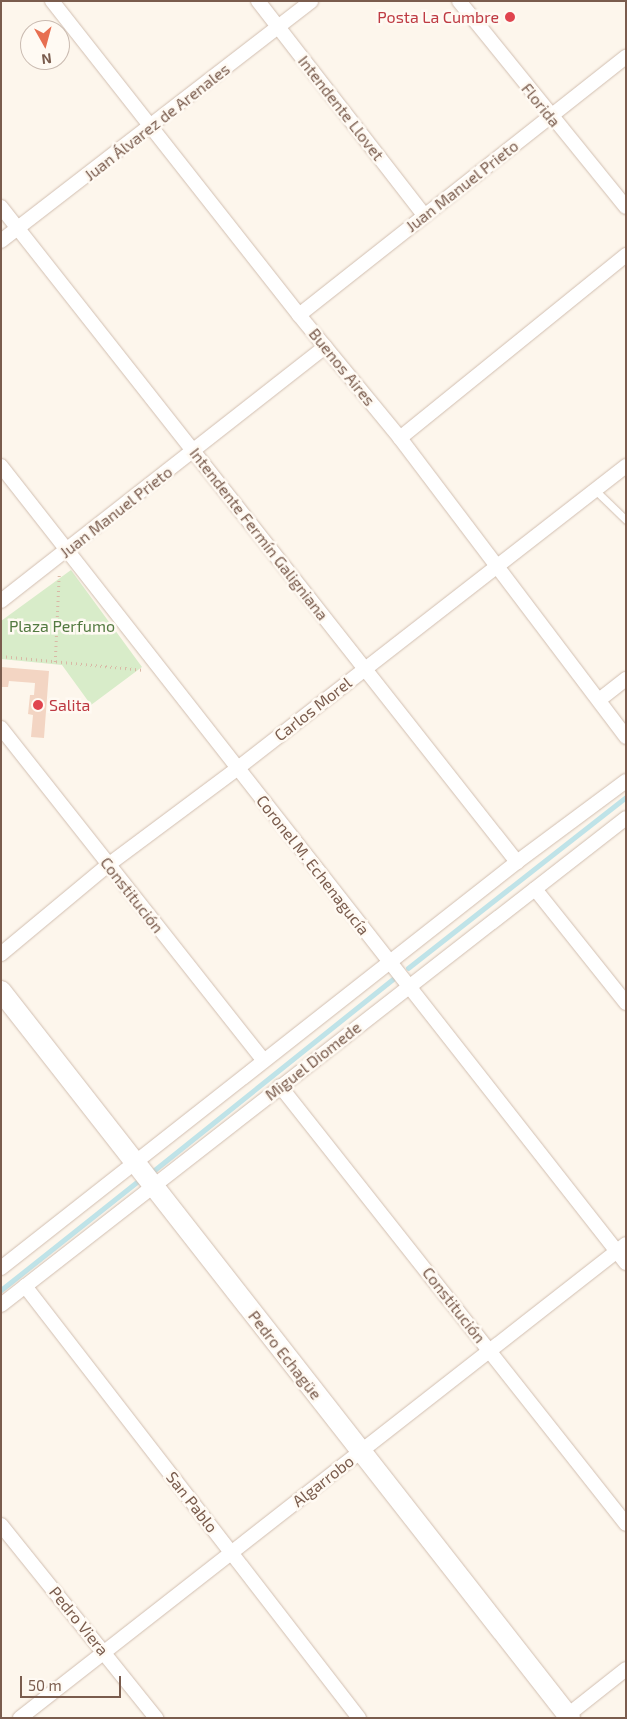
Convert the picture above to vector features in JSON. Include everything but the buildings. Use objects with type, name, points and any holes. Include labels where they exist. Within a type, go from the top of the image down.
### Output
[{"type":"street","name":"Buenos Aires","points":[[52,1],[150,128],[400,438],[626,737]]},
{"type":"street","name":"Intendente Llovet","points":[[258,1],[424,215]]},
{"type":"street","name":"Juan Álvarez de Arenales","points":[[1,241],[150,128],[311,1]]},
{"type":"street","name":"Florida","points":[[459,1],[550,117],[626,207]]},
{"type":"street","name":"Juan Manuel Prieto","points":[[299,315],[626,57]]},
{"type":"street","name":"Intendente Fermín Galigniana","points":[[1,207],[517,862]]},
{"type":"street","points":[[400,438],[626,255]]},
{"type":"street","name":"Juan Manuel Prieto","points":[[1,602],[195,451],[325,346]]},
{"type":"street","name":"Coronel M. Echenagucía","points":[[1,466],[63,553],[238,768],[389,962],[621,1248],[626,1263]]},
{"type":"street","name":"Carlos Morel","points":[[1,954],[108,865],[238,768],[496,565],[626,466]]},
{"type":"street","points":[[599,700],[626,679]]},
{"type":"street","name":"Constitución","points":[[1,728],[263,1060]]},
{"type":"street","name":"Miguel Diomede","points":[[2,1267],[517,862],[626,781]]},
{"type":"street","name":"Miguel Diomede","points":[[1,1305],[626,818]]},
{"type":"street","points":[[535,889],[626,1003]]},
{"type":"street","name":"Pedro Echagüe","points":[[1,991],[567,1717]]},
{"type":"street","name":"Constitución","points":[[280,1086],[626,1524]]},
{"type":"street","name":"Algarrobo","points":[[20,1718],[489,1349],[621,1248]]},
{"type":"street","name":"San Pablo","points":[[25,1286],[359,1718]]},
{"type":"street","name":"Pedro Viera","points":[[1,1525],[156,1718]]},
{"type":"street","points":[[567,1717],[626,1669]]},
{"type":"lane","points":[[595,490],[626,520]]},
{"type":"path","points":[[55,662],[63,553]]},
{"type":"path","points":[[1,656],[160,671]]},
{"type":"green space","name":"Plaza Perfumo","points":[[71,570],[142,667],[91,705],[62,665],[1,659],[1,621]]},
{"type":"waterway","points":[[408,968],[626,797]]},
{"type":"waterway","points":[[152,1172],[393,979]]},
{"type":"waterway","points":[[1,1290],[138,1181]]},
{"type":"place","name":"Posta La Cumbre","points":[[510,17]]},
{"type":"place","name":"Salita","points":[[38,705]]}]
